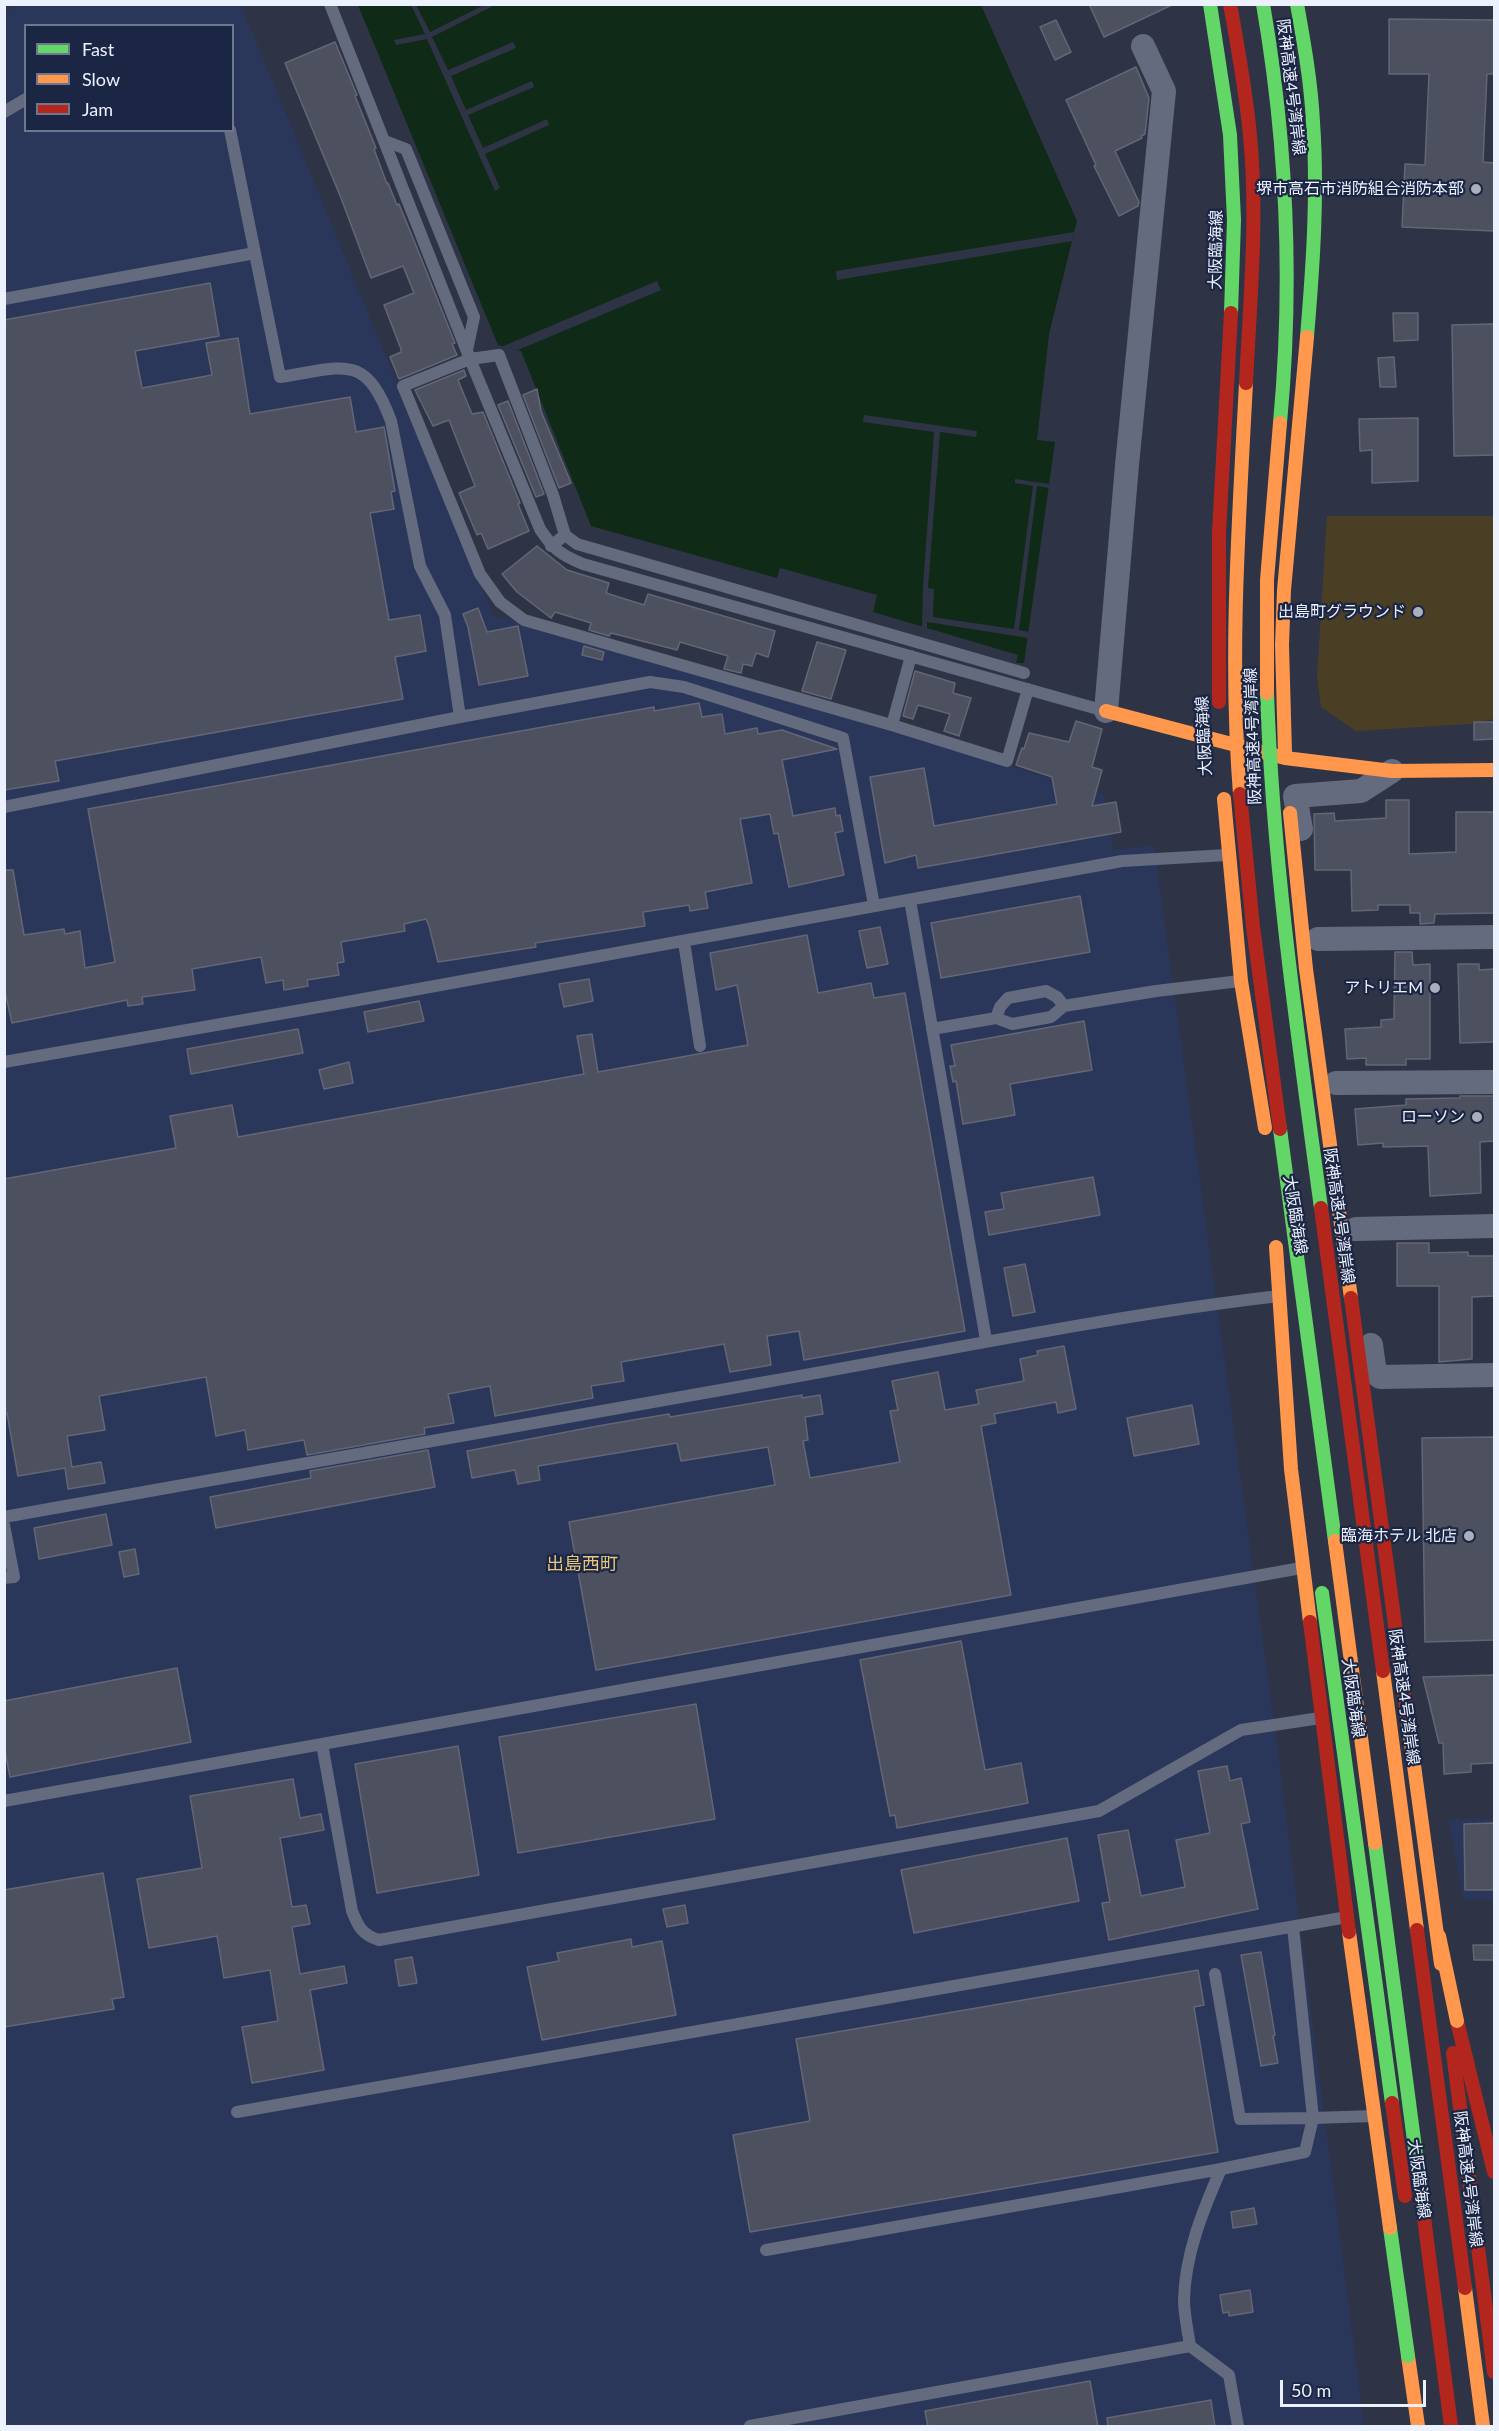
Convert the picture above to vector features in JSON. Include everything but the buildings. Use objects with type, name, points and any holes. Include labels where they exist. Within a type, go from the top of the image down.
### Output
[{"type":"main road","name":"大阪臨海線","points":[[1210,4],[1220,57],[1230,135],[1234,221],[1232,304],[1221,478],[1217,632],[1220,737]]},
{"type":"main road","name":"阪神高速4号湾岸線","points":[[1230,4],[1250,137],[1253,231],[1234,629],[1235,734],[1253,927],[1451,2427]]},
{"type":"main road","name":"阪神高速4号湾岸線","points":[[1263,4],[1283,134],[1288,224],[1287,327],[1280,438],[1270,530],[1267,636],[1274,826],[1287,954],[1483,2427]]},
{"type":"main road","points":[[1297,4],[1305,41],[1315,119],[1317,204],[1312,287],[1282,628],[1286,769],[1306,969],[1494,2372]]},
{"type":"main road","points":[[1106,711],[1220,737],[1286,769],[1494,770]]},
{"type":"main road","name":"大阪臨海線","points":[[1223,787],[1241,981],[1267,1142],[1253,976],[1253,927]]},
{"type":"main road","name":"大阪臨海線","points":[[1271,1168],[1286,1262],[1304,1461]]},
{"type":"main road","points":[[1275,1233],[1292,1469],[1335,1830],[1418,2427]]},
{"type":"main road","name":"大阪臨海線","points":[[1319,1570],[1407,2209]]},
{"type":"main road","points":[[1373,1589],[1414,1816],[1458,2021],[1494,2172]]},
{"type":"main road","points":[[1421,2303],[1437,2427]]},
{"type":"street","points":[[1106,711],[1128,453],[1164,91],[1143,46]]},
{"type":"street","points":[[1392,771],[1361,790],[1295,796],[1318,939],[1375,1373],[1380,1377],[1494,1375]]},
{"type":"street","points":[[1318,939],[1494,937]]},
{"type":"street","points":[[1336,1083],[1494,1082]]},
{"type":"street","points":[[1356,1229],[1494,1226]]},
{"type":"lane","points":[[330,4],[468,355],[540,529],[551,546],[564,556],[583,564],[1106,711]]},
{"type":"lane","points":[[4,112],[24,100]]},
{"type":"lane","points":[[230,132],[280,377],[344,368],[359,371],[371,380],[383,398],[392,421],[420,566],[445,615],[460,717]]},
{"type":"lane","points":[[385,141],[406,149],[474,317],[468,355]]},
{"type":"lane","points":[[4,299],[255,253]]},
{"type":"lane","points":[[1024,674],[577,544],[565,535],[553,495],[500,355],[468,355],[404,386],[480,574],[490,590],[511,612],[524,620],[892,725],[1007,761],[1028,689]]},
{"type":"lane","points":[[551,546],[565,535]]},
{"type":"lane","points":[[892,725],[911,656]]},
{"type":"lane","points":[[4,807],[650,682],[684,687],[843,738],[874,905]]},
{"type":"lane","points":[[4,1062],[684,942],[874,905],[1122,861],[1228,855]]},
{"type":"lane","points":[[910,900],[986,1341]]},
{"type":"lane","points":[[684,942],[700,1046]]},
{"type":"lane","points":[[932,1029],[996,1018],[1012,1024],[1052,1017],[1065,1006],[1156,991],[1241,981]]},
{"type":"lane","points":[[996,1018],[1000,1007],[1008,998],[1047,991],[1065,1006]]},
{"type":"lane","points":[[4,1517],[768,1382],[986,1341],[1193,1306],[1289,1295]]},
{"type":"lane","points":[[4,1525],[14,1577],[4,1578]]},
{"type":"lane","points":[[4,1801],[1319,1570]]},
{"type":"lane","points":[[322,1744],[352,1911],[357,1925],[366,1936],[379,1940],[1099,1811],[1241,1730],[1339,1716]]},
{"type":"lane","points":[[237,2112],[1366,1913]]},
{"type":"lane","points":[[766,2250],[1305,2152],[1313,2118],[1293,1927]]},
{"type":"lane","points":[[1215,1974],[1240,2119],[1393,2116]]},
{"type":"lane","points":[[1221,2169],[1194,2239],[1184,2301],[1190,2346],[1229,2375],[1238,2427]]},
{"type":"lane","points":[[750,2427],[1190,2346]]},
{"type":"shaded area","points":[[20,4],[241,5],[493,615],[882,727],[1104,795],[1114,850],[1154,845],[1276,1736],[1364,2426],[5,2426],[4,11]]},
{"type":"shaded area","points":[[358,5],[981,5],[1077,221],[1049,334],[1037,440],[1055,442],[1024,663],[1016,663],[1018,655],[873,612],[877,595],[780,568],[777,578],[591,526],[521,351],[498,345]]},
{"type":"shaded area","name":"出島町グラウンド","points":[[1327,516],[1494,516],[1494,719],[1470,724],[1356,731],[1321,707],[1317,677]]},
{"type":"shaded area","points":[[1448,1819],[1494,1819],[1494,1900],[1464,1900]]},
{"type":"pier","points":[[411,5],[416,5],[430,32],[484,5],[495,5],[432,37],[448,70],[513,42],[516,48],[451,76],[466,110],[532,81],[534,87],[468,115],[483,148],[547,119],[549,125],[485,154],[500,188],[495,191],[427,39],[396,45],[394,40],[425,34]]},
{"type":"pier","points":[[1074,232],[1072,241],[837,280],[836,271]]},
{"type":"pier","points":[[657,281],[661,290],[518,350],[501,347]]},
{"type":"pier","points":[[864,415],[977,431],[976,437],[940,432],[928,588],[934,589],[933,617],[1014,629],[1033,486],[1015,483],[1015,479],[1049,484],[1049,488],[1037,486],[1019,630],[1029,632],[1028,638],[927,622],[927,629],[922,627],[934,432],[863,422]]},
{"type":"traffic: fast","points":[[1210,4],[1230,135],[1234,220],[1231,313]]},
{"type":"traffic: fast","points":[[1263,4],[1278,108],[1285,213],[1286,318],[1280,423]]},
{"type":"traffic: fast","points":[[1297,4],[1309,77],[1315,175],[1307,337]]},
{"type":"traffic: fast","points":[[1267,693],[1281,887],[1295,1016],[1321,1208]]},
{"type":"traffic: fast","points":[[1280,1129],[1335,1541]]},
{"type":"traffic: fast","points":[[1322,1593],[1392,2103]]},
{"type":"traffic: fast","points":[[1375,1843],[1418,2171]]},
{"type":"traffic: fast","points":[[1390,2228],[1408,2356]]},
{"type":"traffic: slow","points":[[1285,753],[1282,645],[1284,590],[1307,337]]},
{"type":"traffic: slow","points":[[1240,794],[1235,640],[1246,383]]},
{"type":"traffic: slow","points":[[1267,693],[1267,580],[1280,423]]},
{"type":"traffic: slow","points":[[1106,711],[1285,758],[1392,771],[1494,770]]},
{"type":"traffic: slow","points":[[1224,799],[1241,981],[1265,1128]]},
{"type":"traffic: slow","points":[[1290,813],[1306,969],[1351,1298]]},
{"type":"traffic: slow","points":[[1276,1247],[1291,1469],[1310,1622]]},
{"type":"traffic: slow","points":[[1335,1541],[1375,1843]]},
{"type":"traffic: slow","points":[[1383,1671],[1417,1930]]},
{"type":"traffic: slow","points":[[1407,1714],[1441,1964]]},
{"type":"traffic: slow","points":[[1349,1932],[1390,2228]]},
{"type":"traffic: slow","points":[[1439,1936],[1457,2021]]},
{"type":"traffic: slow","points":[[1465,2288],[1483,2426]]},
{"type":"traffic: slow","points":[[1408,2356],[1418,2426]]},
{"type":"traffic: jam","points":[[1230,4],[1246,103],[1252,167],[1253,259],[1246,383]]},
{"type":"traffic: jam","points":[[1219,702],[1219,532],[1231,313]]},
{"type":"traffic: jam","points":[[1240,794],[1253,927],[1280,1129]]},
{"type":"traffic: jam","points":[[1321,1208],[1383,1671]]},
{"type":"traffic: jam","points":[[1351,1298],[1407,1714]]},
{"type":"traffic: jam","points":[[1310,1622],[1349,1932]]},
{"type":"traffic: jam","points":[[1417,1930],[1465,2288]]},
{"type":"traffic: jam","points":[[1457,2021],[1494,2172]]},
{"type":"traffic: jam","points":[[1453,2053],[1494,2372]]},
{"type":"traffic: jam","points":[[1392,2103],[1405,2196]]},
{"type":"traffic: jam","points":[[1418,2171],[1451,2426]]},
{"type":"place","name":"堺市高石市消防組合消防本部","points":[[1476,189]]},
{"type":"place","name":"出島町グラウンド","points":[[1418,612]]},
{"type":"place","name":"アトリエM","points":[[1435,988]]},
{"type":"place","name":"ローソン","points":[[1477,1117]]},
{"type":"place","name":"臨海ホテル 北店","points":[[1469,1536]]},
{"type":"district","name":"出島西町","points":[[582,1564]]}]
